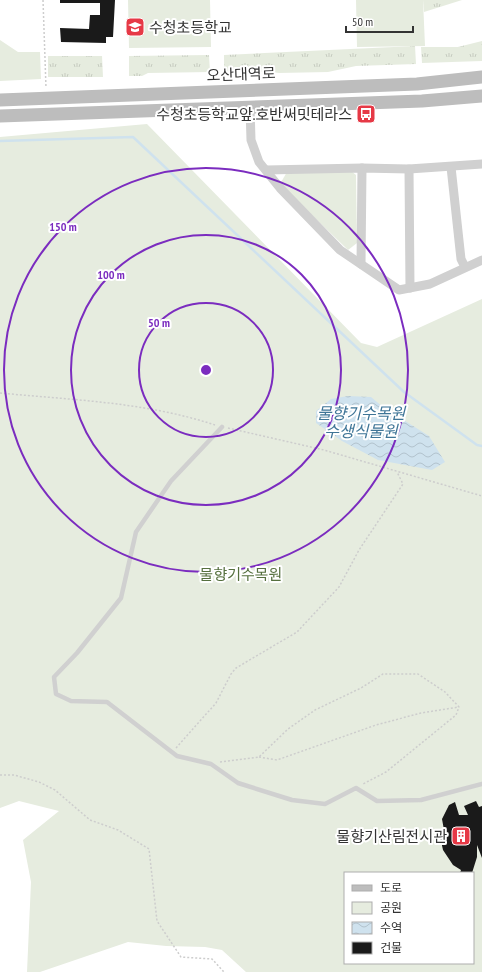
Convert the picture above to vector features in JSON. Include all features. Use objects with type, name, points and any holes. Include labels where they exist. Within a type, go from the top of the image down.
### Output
[{"type":"main road","name":"오산대역로","points":[[0,100],[417,84],[482,77]]},
{"type":"main road","points":[[0,116],[422,101],[482,96]]},
{"type":"street","points":[[250,108],[253,149],[258,162],[280,188],[340,250],[399,290],[430,284],[482,260]]},
{"type":"street","points":[[266,170],[362,168],[408,169],[482,164]]},
{"type":"street","points":[[451,167],[461,259],[465,267]]},
{"type":"street","points":[[361,264],[362,168]]},
{"type":"street","points":[[408,169],[410,288]]},
{"type":"lane","points":[[222,427],[171,481],[136,532],[121,598],[77,653],[54,677],[56,694],[71,701],[107,702],[177,756],[211,764],[238,783],[292,800],[325,804],[356,788],[377,801],[421,800],[482,784]]},
{"type":"path","points":[[44,0],[46,98]]},
{"type":"path","points":[[0,393],[111,403],[190,417],[222,427],[324,450],[482,496]]},
{"type":"path","points":[[172,752],[216,703],[231,674],[236,668],[297,632],[339,587],[359,550],[403,484],[401,477],[396,470]]},
{"type":"path","points":[[259,757],[288,729],[315,710],[361,688],[382,674],[418,674],[445,692],[459,708]]},
{"type":"path","points":[[211,764],[259,757],[277,760],[376,725],[421,713],[459,708]]},
{"type":"path","points":[[356,788],[386,772],[456,715],[459,708]]},
{"type":"path","points":[[0,776],[14,776],[39,782],[55,790],[90,820],[118,830],[149,849],[157,921],[182,957],[212,959],[224,972]]},
{"type":"green space","points":[[128,0],[210,0],[211,47],[129,48]]},
{"type":"green space","points":[[356,0],[423,0],[425,46],[357,47]]},
{"type":"green space","points":[[423,0],[462,0],[424,12]]},
{"type":"green space","points":[[0,40],[18,52],[40,52],[41,79],[0,81]]},
{"type":"green space","points":[[482,41],[482,61],[422,63],[421,47],[458,47]]},
{"type":"green space","points":[[415,46],[416,64],[356,66],[328,72],[224,72],[224,55]]},
{"type":"green space","points":[[209,55],[210,72],[148,73],[142,76],[129,76],[129,56]]},
{"type":"green space","points":[[48,56],[102,56],[103,77],[48,77]]},
{"type":"green space","name":"물향기수목원","points":[[147,124],[361,343],[377,347],[482,299],[482,972],[246,972],[222,950],[205,947],[166,946],[128,942],[40,972],[27,972],[31,882],[23,840],[59,811],[19,801],[0,808],[0,137]]},
{"type":"green space","points":[[351,171],[356,175],[357,243],[348,250],[280,184],[287,172]]},
{"type":"water","name":"물향기수목원 수생식물원","points":[[348,396],[371,397],[383,407],[429,436],[445,462],[432,470],[378,460],[342,441],[316,423],[316,411],[331,399]]},
{"type":"building","points":[[60,0],[115,0],[113,37],[106,37],[106,43],[61,42],[60,28],[89,29],[90,15],[100,15],[100,3],[60,3]]},
{"type":"building","name":"물향기산림전시관","points":[[476,801],[479,807],[482,806],[482,858],[477,845],[477,857],[472,872],[460,872],[461,870],[453,865],[443,850],[439,832],[444,830],[442,819],[449,805],[455,802],[459,815],[468,815],[464,806]]},
{"type":"waterway","points":[[0,141],[133,137],[404,392],[477,445],[482,446]]},
{"type":"place","name":"수청초등학교","points":[[135,27]]},
{"type":"place","name":"수청초등학교앞.호반써밋테라스","points":[[366,114]]},
{"type":"place","name":"물향기산림전시관","points":[[461,836]]}]
